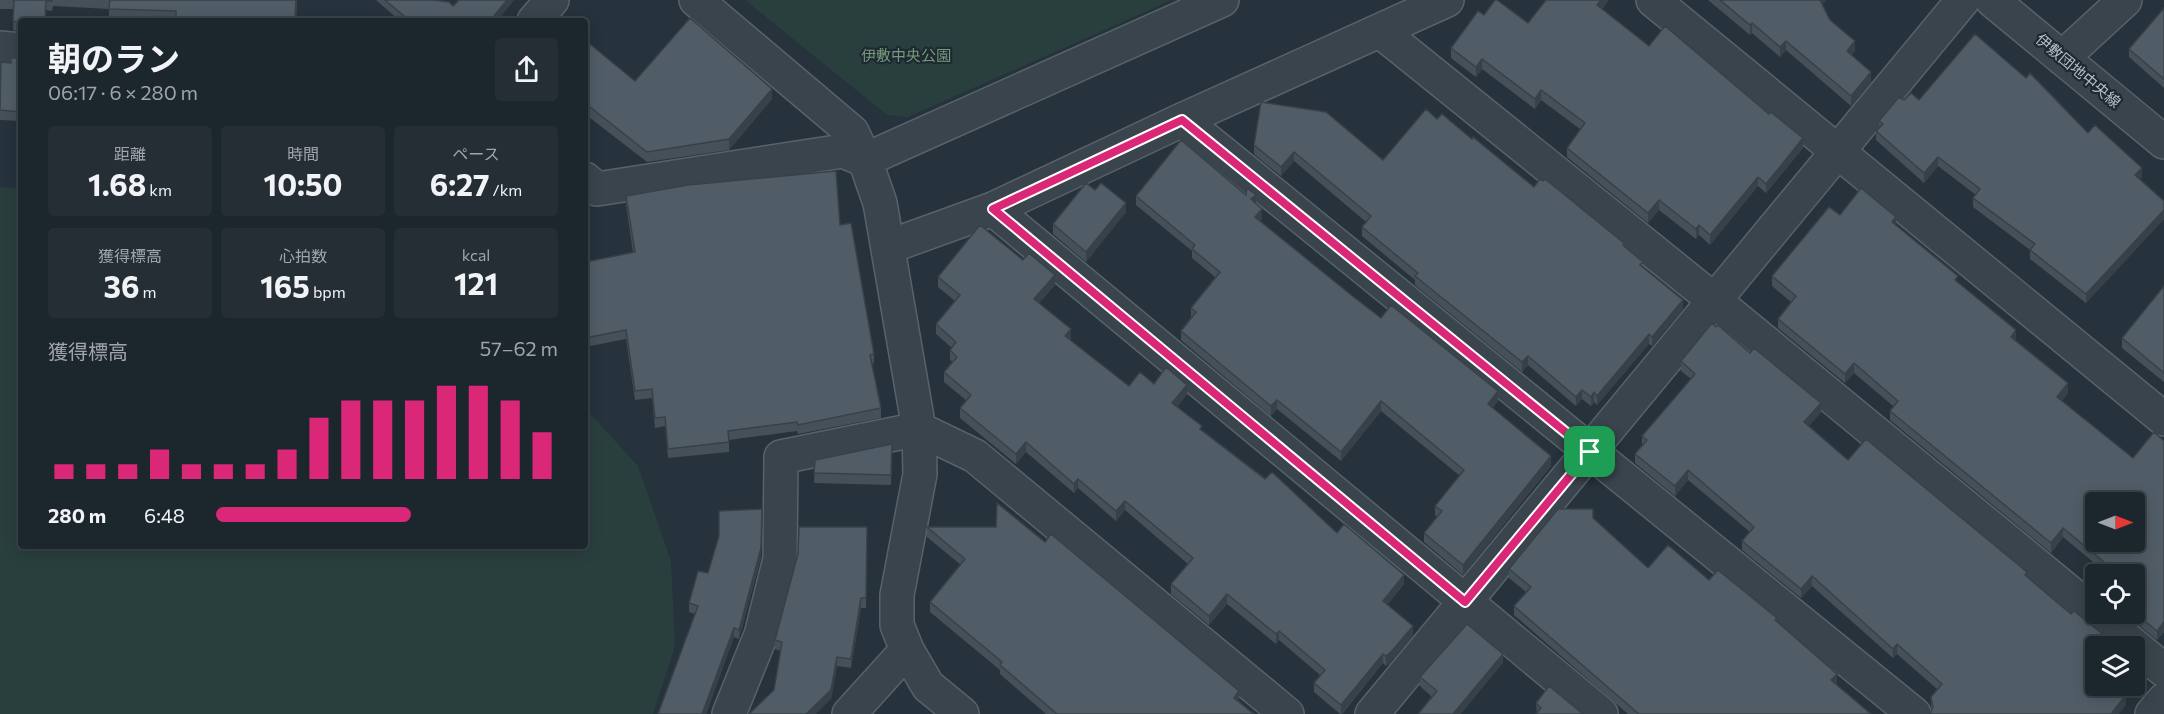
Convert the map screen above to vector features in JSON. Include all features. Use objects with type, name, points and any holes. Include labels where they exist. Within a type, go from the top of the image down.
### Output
[{"type":"street","points":[[537,18],[552,0]]},
{"type":"street","points":[[696,0],[852,132],[865,160],[880,203],[919,429],[920,474],[897,595],[897,625],[907,650],[928,686],[962,714]]},
{"type":"street","points":[[588,182],[597,189],[843,151],[865,160],[1222,0]]},
{"type":"street","points":[[888,247],[993,209],[1182,120],[1447,0]]},
{"type":"street","points":[[1653,0],[2164,419]]},
{"type":"street","points":[[1372,714],[1963,0]]},
{"type":"street","name":"伊敷団地中央線","points":[[1992,0],[2164,142]]},
{"type":"street","points":[[2062,58],[2125,0]]},
{"type":"street","points":[[1380,31],[2164,670]]},
{"type":"street","points":[[0,48],[18,50]]},
{"type":"street","points":[[1182,120],[1914,714]]},
{"type":"street","points":[[993,209],[1601,714]]},
{"type":"street","points":[[729,714],[761,635],[780,559],[781,457],[919,429],[975,456],[1287,714]]},
{"type":"street","points":[[849,714],[907,650]]},
{"type":"street","points":[[2152,714],[2164,699]]},
{"type":"green space","name":"伊敷中央公園","points":[[745,0],[1172,0],[908,117],[887,115]]},
{"type":"green space","points":[[0,187],[18,189],[18,549],[588,549],[588,411],[638,466],[671,561],[675,647],[653,714],[0,714]]},
{"type":"building","points":[[14,0],[52,0],[46,1],[45,18],[18,18],[18,22],[13,21]]},
{"type":"building","points":[[110,0],[296,0],[295,18],[176,18],[176,11],[109,9]]},
{"type":"building","points":[[385,0],[433,0],[449,2],[453,6],[459,0],[507,0],[492,18],[406,18]]},
{"type":"building","points":[[1495,0],[1528,23],[1546,0],[1601,0],[1597,5],[1649,46],[1665,26],[1769,114],[1771,112],[1803,138],[1766,184],[1758,177],[1710,235],[1699,225],[1696,229],[1659,200],[1648,213],[1567,148],[1585,123],[1541,90],[1535,99],[1482,59],[1476,67],[1451,48],[1478,11],[1484,15]]},
{"type":"building","points":[[1720,0],[1820,0],[1830,20],[1855,41],[1847,51],[1871,72],[1851,96],[1786,41],[1780,47]]},
{"type":"building","points":[[2164,8],[2164,79],[2129,49]]},
{"type":"building","points":[[690,18],[772,89],[729,139],[647,152],[588,105],[588,42],[635,81]]},
{"type":"building","points":[[1975,34],[2026,78],[2030,73],[2088,133],[2095,125],[2142,168],[2135,175],[2164,201],[2164,210],[2086,294],[2030,250],[2035,244],[1973,198],[1980,189],[1938,157],[1924,173],[1876,131],[1883,124],[1879,121],[1899,97],[1904,100],[1911,93],[1919,100]]},
{"type":"building","points":[[11,58],[18,58],[18,112],[0,110],[1,62],[11,63]]},
{"type":"building","points":[[1261,102],[1326,112],[1383,160],[1426,109],[1437,119],[1442,114],[1534,187],[1540,179],[1543,181],[1545,179],[1624,243],[1623,245],[1643,262],[1640,265],[1683,300],[1652,337],[1649,334],[1597,396],[1594,392],[1591,397],[1582,390],[1576,397],[1528,356],[1522,362],[1415,276],[1418,273],[1362,227],[1371,216],[1294,152],[1281,167],[1254,145]]},
{"type":"building","points":[[1181,140],[1246,195],[1247,188],[1256,195],[1251,199],[1262,209],[1255,217],[1350,294],[1381,318],[1391,305],[1498,391],[1488,404],[1551,456],[1463,565],[1424,533],[1442,511],[1435,506],[1464,470],[1381,401],[1341,452],[1277,400],[1271,406],[1181,331],[1196,312],[1191,308],[1220,272],[1192,249],[1195,245],[1136,196]]},
{"type":"building","points":[[836,171],[840,225],[851,223],[874,354],[870,355],[881,408],[798,425],[797,422],[728,431],[729,442],[668,449],[665,417],[655,418],[652,389],[635,391],[626,330],[588,337],[588,261],[635,252],[626,196],[688,185]]},
{"type":"building","points":[[1086,183],[1095,190],[1101,183],[1126,203],[1086,252],[1053,224]]},
{"type":"building","points":[[1861,188],[1896,217],[1892,222],[1958,276],[1955,280],[2016,330],[2011,337],[2068,383],[2057,397],[2133,458],[2154,432],[2164,441],[2164,622],[2157,631],[2145,621],[2145,564],[2107,564],[2092,552],[2145,552],[2145,492],[2085,492],[2085,546],[2063,528],[2051,543],[1890,411],[1898,401],[1854,363],[1845,374],[1778,319],[1796,296],[1772,276],[1829,207],[1840,215]]},
{"type":"building","points":[[980,225],[1023,260],[1029,253],[1055,275],[1034,299],[1071,329],[1065,336],[1129,386],[1140,372],[1154,384],[1166,367],[1187,385],[1172,403],[1202,426],[1200,429],[1265,479],[1272,472],[1337,533],[1344,524],[1404,575],[1383,601],[1413,626],[1391,652],[1386,656],[1383,654],[1341,705],[1314,683],[1325,670],[1279,631],[1276,634],[1227,594],[1209,616],[1171,584],[1193,558],[1125,501],[1116,511],[1078,479],[1074,484],[1026,442],[1016,454],[960,408],[971,395],[944,372],[957,357],[950,350],[956,342],[936,324],[960,295],[938,277]]},
{"type":"building","points":[[2164,286],[2164,373],[2122,338]]},
{"type":"building","points":[[1712,323],[1716,327],[1718,325],[1750,353],[1754,348],[1821,403],[1804,422],[1848,460],[1866,439],[2027,572],[2025,575],[2071,614],[2074,611],[2085,620],[2085,624],[2090,624],[2105,636],[2085,636],[2085,696],[2125,696],[2111,714],[1930,714],[1933,707],[1931,697],[1942,684],[1897,644],[1893,649],[1812,576],[1801,589],[1742,541],[1754,527],[1688,470],[1675,486],[1635,454],[1647,440],[1642,436],[1695,374],[1681,361]]},
{"type":"building","points":[[892,444],[891,475],[814,473],[815,460]]},
{"type":"building","points":[[997,503],[1045,542],[1051,534],[1239,691],[1234,698],[1254,714],[1057,714],[1000,665],[1002,662],[930,602],[965,559],[927,527],[996,527]]},
{"type":"building","points":[[762,509],[761,548],[739,630],[734,628],[702,714],[658,714],[698,606],[689,603],[698,571],[708,573],[719,536],[719,511]]},
{"type":"building","points":[[1558,509],[1593,509],[1593,518],[1648,568],[1668,545],[1709,580],[1718,570],[1777,618],[1775,620],[1837,674],[1831,680],[1871,714],[1639,714],[1514,606],[1531,587],[1509,569]]},
{"type":"building","points":[[799,527],[867,527],[866,598],[861,598],[851,659],[837,657],[831,690],[806,714],[749,714],[774,690],[782,642],[775,640],[798,554]]},
{"type":"building","points":[[1467,624],[1503,654],[1453,714],[1418,714],[1437,691],[1420,677]]},
{"type":"building","points":[[1549,686],[1583,714],[1536,714],[1541,708],[1536,703]]},
{"type":"route","points":[[1182,120],[1590,452],[1465,602],[993,209],[1182,120]]}]
